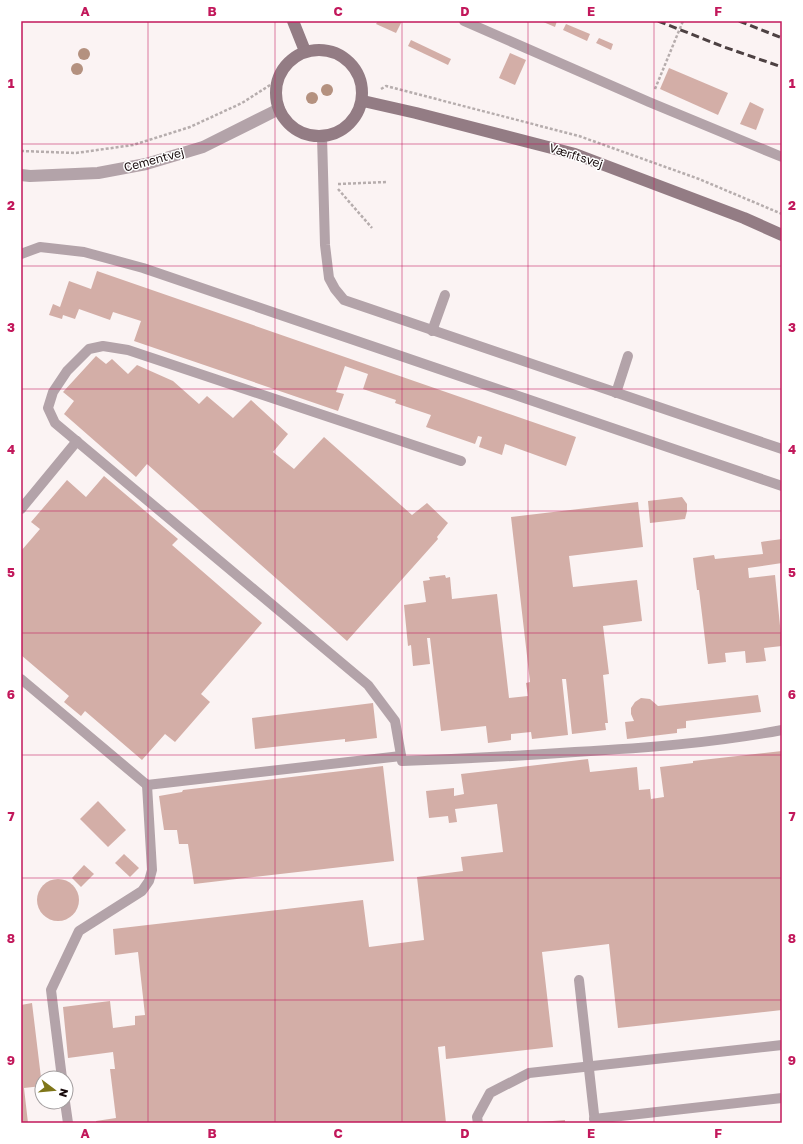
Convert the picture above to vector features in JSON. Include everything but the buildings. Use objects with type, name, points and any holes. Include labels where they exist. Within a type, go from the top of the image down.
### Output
[{"type":"street","points":[[292,21],[305,51]]},
{"type":"street","points":[[320,49],[335,52],[348,60],[357,71],[363,85],[362,100],[358,114],[348,125],[336,133],[322,136],[309,135],[296,130],[286,121],[279,109],[276,94],[278,80],[284,68],[293,58],[305,51],[320,49]]},
{"type":"street","name":"Værftsvej","points":[[362,100],[575,154],[744,218],[782,235]]},
{"type":"street","name":"Cementvej","points":[[21,175],[30,176],[98,173],[146,164],[203,147],[279,109]]},
{"type":"lane","points":[[464,21],[649,102],[782,157]]},
{"type":"lane","points":[[322,136],[325,245],[329,278],[335,290],[344,300],[782,449]]},
{"type":"lane","points":[[21,254],[40,247],[70,250],[84,252],[143,268],[782,486]]},
{"type":"lane","points":[[432,331],[445,295]]},
{"type":"lane","points":[[461,461],[128,350],[103,346],[89,349],[67,371],[53,392],[48,408],[55,423],[368,685],[395,721],[402,761],[658,747],[782,730]]},
{"type":"lane","points":[[616,393],[628,356]]},
{"type":"lane","points":[[21,509],[77,441]]},
{"type":"lane","points":[[21,679],[147,785],[152,870],[149,881],[142,891],[79,930],[51,990],[61,1070]]},
{"type":"lane","points":[[147,785],[401,756]]},
{"type":"lane","points":[[579,980],[595,1121],[782,1098]]},
{"type":"lane","points":[[478,1123],[478,1117],[490,1093],[529,1073],[782,1045]]},
{"type":"lane","points":[[66,1110],[68,1123]]},
{"type":"path","points":[[649,102],[684,21]]},
{"type":"path","points":[[21,151],[76,153],[133,145],[190,127],[242,103],[278,80]]},
{"type":"path","points":[[372,228],[334,184],[387,182]]},
{"type":"railway","points":[[658,21],[724,47],[782,67]]},
{"type":"railway","points":[[739,21],[782,38]]}]
